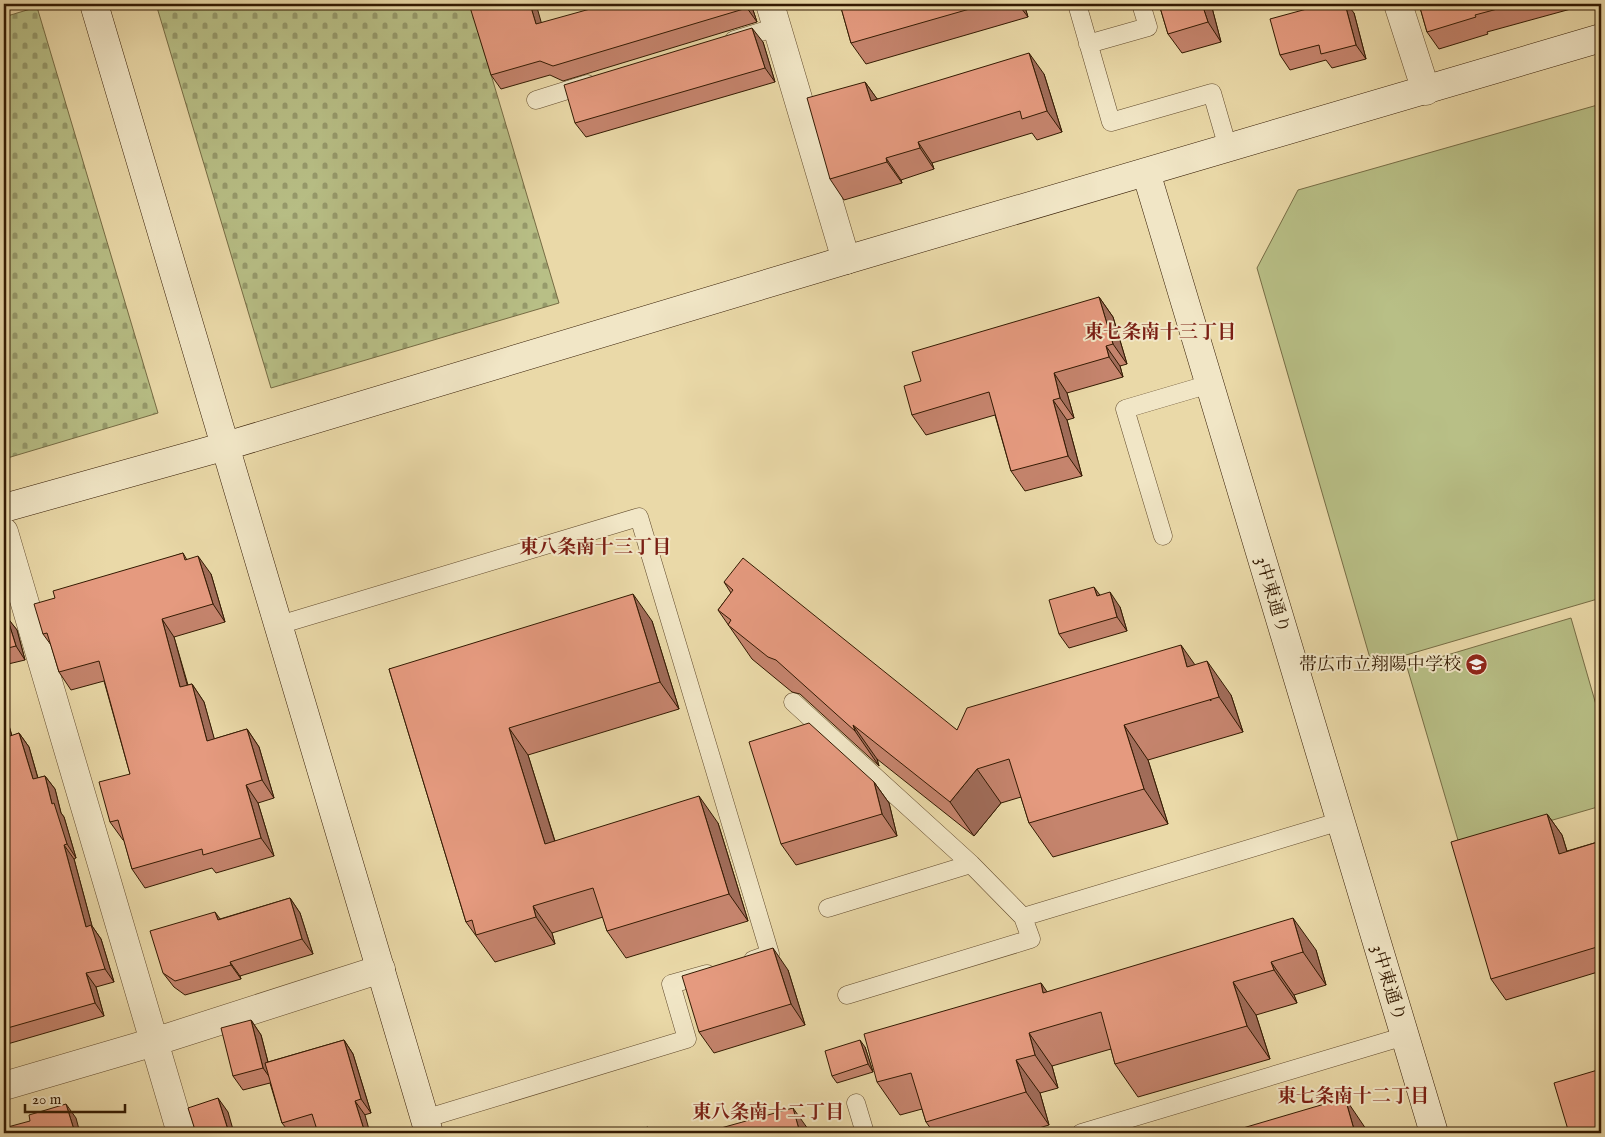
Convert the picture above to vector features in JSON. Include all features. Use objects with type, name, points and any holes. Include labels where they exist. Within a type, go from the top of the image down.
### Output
[{"type":"street","points":[[94,4],[381,968],[426,1126]]},
{"type":"street","points":[[1398,4],[1426,90]]},
{"type":"street","points":[[773,15],[846,260]]},
{"type":"street","points":[[4,508],[226,446],[846,260],[1601,38]]},
{"type":"street","name":"3中東通り","points":[[1146,172],[1434,1133]]},
{"type":"street","points":[[4,532],[181,1133]]},
{"type":"street","points":[[4,1086],[154,1042],[381,968]]},
{"type":"lane","points":[[1077,4],[1111,122],[1212,93],[1228,148]]},
{"type":"lane","points":[[1088,44],[1148,27],[1141,4]]},
{"type":"lane","points":[[721,44],[773,15]]},
{"type":"lane","points":[[536,100],[601,80]]},
{"type":"lane","points":[[1163,536],[1125,409],[1210,384]]},
{"type":"lane","points":[[279,625],[639,517],[770,954],[671,984],[688,1039],[426,1126]]},
{"type":"lane","points":[[793,702],[971,864],[1023,917],[1031,939],[846,996]]},
{"type":"lane","points":[[1023,917],[1341,821]]},
{"type":"lane","points":[[828,908],[971,864]]},
{"type":"lane","points":[[1081,1133],[1405,1036]]},
{"type":"lane","points":[[856,1103],[865,1133]]},
{"type":"green space","points":[[156,4],[470,4],[559,303],[271,388]]},
{"type":"green space","points":[[37,7],[158,413],[4,459],[4,17]]},
{"type":"green space","points":[[1601,104],[1601,598],[1372,665],[1257,268],[1298,190]]},
{"type":"green space","points":[[1571,618],[1601,722],[1601,806],[1460,847],[1407,667]]},
{"type":"building","points":[[469,4],[530,4],[536,24],[608,4],[746,4],[747,8],[553,66],[540,61],[491,75]]},
{"type":"building","points":[[840,4],[987,4],[851,43]]},
{"type":"building","points":[[1159,4],[1202,4],[1208,22],[1168,34]]},
{"type":"building","points":[[1325,4],[1345,4],[1356,45],[1321,54],[1319,45],[1280,55],[1270,19]]},
{"type":"building","points":[[1419,4],[1516,4],[1475,15],[1476,17],[1427,32]]},
{"type":"building","points":[[752,28],[765,68],[575,123],[564,85]]},
{"type":"building","points":[[1029,53],[1047,111],[1022,119],[1020,111],[918,142],[920,148],[886,158],[887,162],[830,179],[807,98],[865,82],[871,101]]},
{"type":"building","points":[[1099,297],[1113,344],[1106,346],[1109,357],[1054,373],[1060,398],[1053,400],[1068,456],[1011,471],[989,392],[912,415],[904,386],[921,381],[912,352]]},
{"type":"building","points":[[183,553],[185,560],[198,556],[213,604],[162,619],[180,687],[192,684],[207,741],[247,729],[262,780],[246,785],[261,838],[203,855],[202,849],[132,869],[118,820],[110,822],[99,782],[130,774],[99,661],[59,672],[47,633],[43,634],[34,604],[55,598],[53,591]]},
{"type":"building","points":[[743,558],[957,730],[967,708],[1181,645],[1187,667],[1207,661],[1219,697],[1124,725],[1144,789],[1029,823],[1009,759],[977,769],[950,802],[853,725],[855,731],[776,660],[768,657],[728,625],[731,620],[718,610],[733,590],[724,582]]},
{"type":"building","points":[[1094,587],[1097,596],[1110,592],[1117,617],[1059,634],[1049,600]]},
{"type":"building","points":[[633,594],[660,682],[509,728],[545,844],[699,796],[729,894],[607,931],[593,888],[533,906],[536,917],[476,935],[472,920],[466,922],[389,669]]},
{"type":"building","points":[[7,617],[16,646],[4,649],[4,618]]},
{"type":"building","points":[[809,723],[874,782],[882,814],[781,844],[749,742]]},
{"type":"building","points":[[4,727],[7,737],[19,733],[33,779],[45,776],[52,804],[54,803],[67,844],[64,845],[86,927],[91,925],[105,969],[86,973],[95,1003],[4,1029]]},
{"type":"building","points":[[1547,814],[1559,854],[1601,841],[1601,960],[1597,947],[1491,979],[1451,842]]},
{"type":"building","points":[[290,898],[302,939],[230,962],[231,965],[175,981],[163,973],[150,931],[215,912],[218,920]]},
{"type":"building","points":[[1293,918],[1303,952],[1271,962],[1274,970],[1233,982],[1247,1026],[1115,1064],[1101,1012],[1029,1033],[1035,1055],[1016,1060],[1026,1092],[926,1122],[911,1073],[877,1082],[864,1034],[1041,983],[1043,993]]},
{"type":"building","points":[[773,948],[791,1004],[699,1032],[682,976]]},
{"type":"building","points":[[251,1020],[263,1068],[233,1076],[221,1028]]},
{"type":"building","points":[[344,1040],[361,1099],[355,1101],[365,1133],[318,1133],[312,1114],[282,1123],[265,1063]]},
{"type":"building","points":[[860,1040],[868,1064],[832,1076],[825,1051]]},
{"type":"building","points":[[1601,1069],[1601,1133],[1569,1133],[1554,1083]]},
{"type":"building","points":[[218,1098],[229,1133],[196,1133],[188,1108]]},
{"type":"building","points":[[1345,1098],[1355,1133],[1226,1133]]},
{"type":"building","points":[[66,1104],[75,1133],[4,1133],[4,1128],[30,1121],[29,1115]]},
{"type":"building","points":[[793,1108],[800,1133],[703,1133]]},
{"type":"building","points":[[648,1127],[650,1133],[626,1133]]},
{"type":"place","name":"帯広市立翔陽中学校","points":[[1477,664]]},
{"type":"district","name":"東七条南十三丁目","points":[[1160,331]]},
{"type":"district","name":"東八条南十三丁目","points":[[595,546]]},
{"type":"district","name":"東七条南十二丁目","points":[[1353,1095]]},
{"type":"district","name":"東八条南十二丁目","points":[[768,1111]]}]
